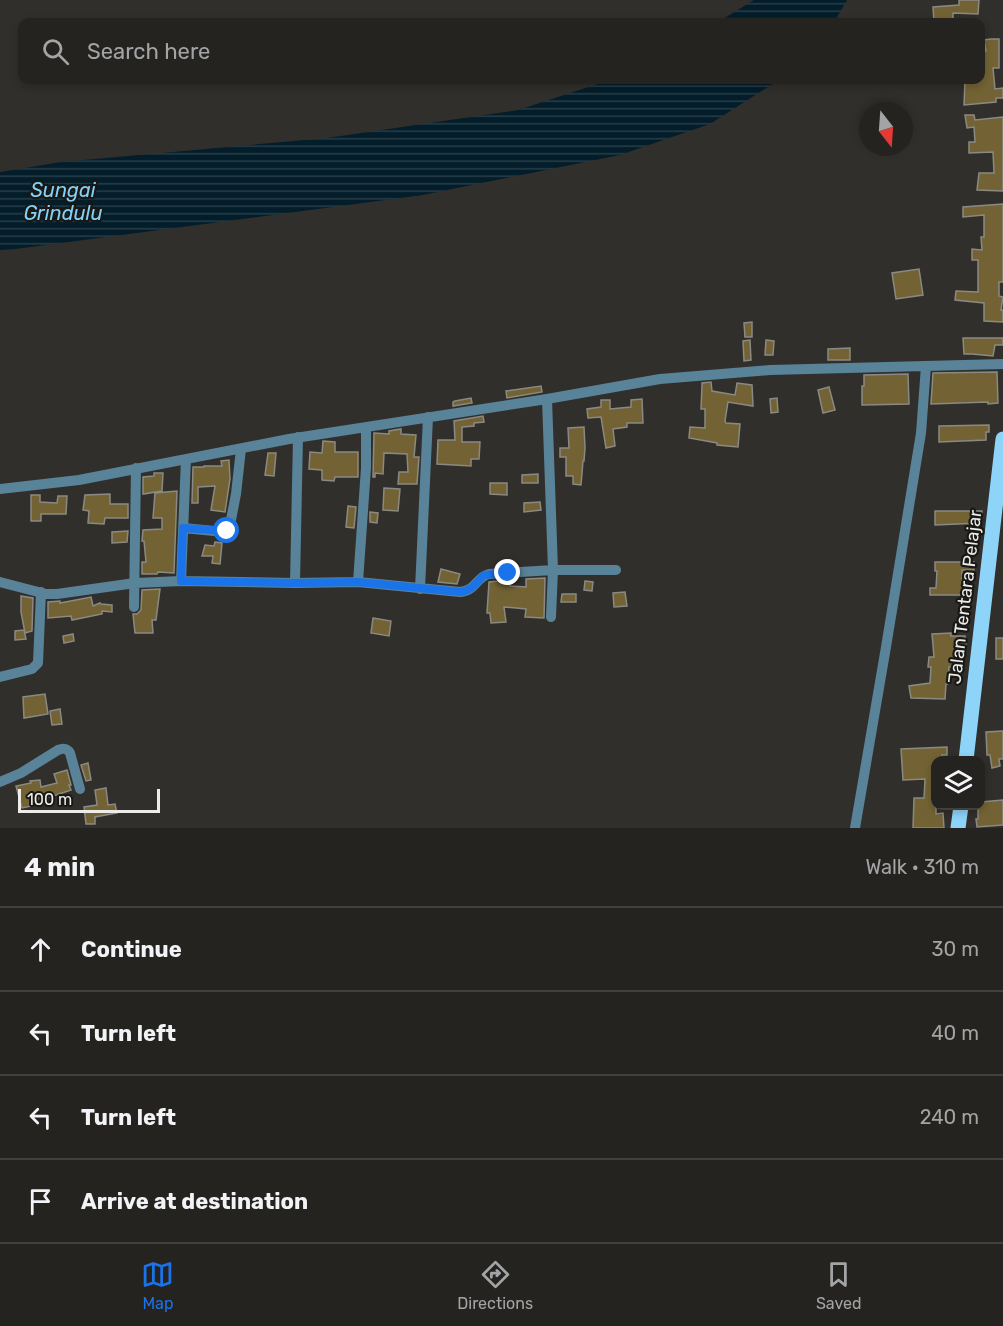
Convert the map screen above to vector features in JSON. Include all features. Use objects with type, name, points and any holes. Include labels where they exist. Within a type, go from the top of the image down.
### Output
[{"type":"main road","name":"Jalan Tentara Pelajar","points":[[966,756],[1003,439]]},
{"type":"main road","points":[[958,828],[960,810]]},
{"type":"street","points":[[0,489],[79,480],[298,437],[547,399],[660,379],[770,370],[1003,364]]},
{"type":"street","points":[[855,828],[921,433],[926,366]]},
{"type":"street","points":[[547,399],[553,570],[551,617]]},
{"type":"street","points":[[420,589],[428,417]]},
{"type":"street","points":[[358,582],[366,468],[366,427]]},
{"type":"street","points":[[295,583],[298,437]]},
{"type":"street","points":[[183,528],[229,530],[241,449]]},
{"type":"street","points":[[181,581],[186,459]]},
{"type":"street","points":[[134,607],[136,468]]},
{"type":"street","points":[[0,582],[57,594],[135,583],[181,581],[358,582],[448,592],[472,589],[484,575],[489,574],[553,570],[616,570]]},
{"type":"street","points":[[0,677],[32,669],[38,663],[41,592]]},
{"type":"street","points":[[0,782],[58,750],[65,749],[70,753],[80,789]]},
{"type":"water","points":[[754,0],[847,0],[836,18],[725,18]]},
{"type":"water","name":"Sungai Grindulu","points":[[598,84],[773,84],[710,124],[620,155],[423,195],[0,250],[0,172],[61,162],[327,138],[518,110]]},
{"type":"building","points":[[959,0],[979,0],[978,14],[953,13],[953,18],[934,18],[933,7],[959,5]]},
{"type":"building","points":[[999,39],[999,68],[993,68],[995,89],[1003,88],[1003,98],[996,98],[996,102],[964,105],[965,84],[985,84],[985,40]]},
{"type":"building","points":[[965,115],[974,115],[975,120],[1003,117],[1003,191],[977,190],[979,173],[994,173],[993,152],[969,153],[969,142],[975,142],[974,127],[967,128]]},
{"type":"building","points":[[1003,204],[1003,282],[999,282],[999,296],[1003,297],[1001,310],[1003,310],[1003,322],[984,321],[984,303],[955,300],[956,291],[978,292],[978,260],[972,260],[972,249],[982,250],[981,237],[984,237],[984,215],[963,217],[963,207]]},
{"type":"building","points":[[919,269],[923,295],[896,299],[892,273]]},
{"type":"building","points":[[752,322],[752,337],[745,337],[744,323]]},
{"type":"building","points":[[963,338],[1003,338],[1003,345],[995,345],[993,356],[964,354]]},
{"type":"building","points":[[750,340],[751,360],[744,361],[743,341]]},
{"type":"building","points":[[766,340],[774,341],[773,355],[765,355]]},
{"type":"building","points":[[850,348],[850,360],[828,360],[828,349]]},
{"type":"building","points":[[997,372],[998,403],[931,404],[933,373]]},
{"type":"building","points":[[908,374],[909,404],[862,405],[864,375]]},
{"type":"building","points":[[711,382],[712,391],[735,395],[737,383],[752,385],[753,406],[728,402],[725,421],[740,424],[738,447],[717,445],[717,443],[689,438],[690,427],[705,428],[705,409],[701,409],[702,383]]},
{"type":"building","points":[[541,386],[542,392],[507,398],[506,391]]},
{"type":"building","points":[[829,387],[835,410],[823,413],[818,390]]},
{"type":"building","points":[[471,398],[472,403],[453,406],[455,401]]},
{"type":"building","points":[[777,398],[778,412],[771,413],[770,399]]},
{"type":"building","points":[[642,399],[643,423],[627,423],[627,427],[613,429],[615,446],[606,448],[601,417],[588,418],[587,409],[601,407],[601,400],[610,400],[610,409],[631,407],[631,400]]},
{"type":"building","points":[[483,416],[484,422],[462,427],[462,442],[480,442],[479,459],[471,459],[471,466],[437,464],[438,440],[455,440],[454,421]]},
{"type":"building","points":[[989,425],[986,440],[939,442],[939,426]]},
{"type":"building","points":[[584,427],[585,448],[581,485],[573,484],[573,476],[566,476],[566,457],[560,457],[560,448],[569,448],[568,428]]},
{"type":"building","points":[[401,429],[401,434],[416,435],[414,457],[419,457],[417,484],[398,484],[399,472],[408,472],[407,454],[384,453],[383,474],[375,473],[373,477],[374,433],[389,434],[389,431]]},
{"type":"building","points":[[323,441],[335,442],[335,452],[358,452],[358,477],[335,477],[334,481],[322,480],[322,470],[309,469],[310,452],[322,453]]},
{"type":"building","points":[[268,453],[276,453],[274,476],[265,475]]},
{"type":"building","points":[[229,460],[230,479],[225,512],[211,510],[215,486],[198,487],[198,503],[192,503],[193,467],[222,466],[221,461]]},
{"type":"building","points":[[154,473],[163,473],[162,491],[143,494],[143,477],[154,476]]},
{"type":"building","points":[[538,474],[538,483],[522,483],[522,475]]},
{"type":"building","points":[[490,483],[507,483],[507,495],[490,494]]},
{"type":"building","points":[[384,488],[400,489],[398,511],[383,510]]},
{"type":"building","points":[[177,491],[174,573],[142,574],[142,562],[146,562],[144,541],[142,541],[143,530],[162,529],[162,518],[153,518],[155,493]]},
{"type":"building","points":[[110,494],[110,504],[128,504],[128,518],[105,518],[104,524],[88,523],[89,511],[83,510],[85,495]]},
{"type":"building","points":[[31,495],[40,495],[40,502],[57,503],[58,496],[67,496],[66,514],[41,514],[41,521],[31,521]]},
{"type":"building","points":[[540,502],[541,510],[524,512],[524,503]]},
{"type":"building","points":[[348,506],[356,507],[354,528],[346,527]]},
{"type":"building","points":[[935,511],[982,511],[981,523],[935,525]]},
{"type":"building","points":[[370,512],[378,513],[377,523],[370,522]]},
{"type":"building","points":[[128,531],[127,542],[112,543],[112,532]]},
{"type":"building","points":[[215,542],[222,543],[220,564],[212,563],[213,556],[202,556],[205,545],[214,546]]},
{"type":"building","points":[[935,562],[974,562],[974,570],[962,570],[962,588],[967,588],[967,595],[930,595],[930,588],[936,588]]},
{"type":"building","points":[[441,569],[460,574],[457,584],[438,582]]},
{"type":"building","points":[[545,578],[544,618],[525,617],[526,609],[504,607],[506,622],[491,623],[490,613],[487,613],[489,582],[510,580],[510,586],[526,587],[526,579]]},
{"type":"building","points":[[585,581],[593,582],[592,591],[584,590]]},
{"type":"building","points":[[160,589],[156,620],[152,620],[153,633],[135,633],[133,614],[141,610],[142,590]]},
{"type":"building","points":[[625,592],[627,606],[614,607],[613,593]]},
{"type":"building","points":[[562,594],[576,594],[576,602],[561,602]]},
{"type":"building","points":[[21,596],[33,598],[32,631],[25,633],[21,612]]},
{"type":"building","points":[[91,597],[93,606],[100,603],[112,605],[112,612],[102,611],[102,614],[72,620],[71,616],[48,618],[48,602],[60,601],[60,603]]},
{"type":"building","points":[[373,618],[391,621],[389,636],[371,633]]},
{"type":"building","points":[[24,630],[26,639],[15,640],[15,631]]},
{"type":"building","points":[[951,633],[951,636],[965,636],[966,644],[958,644],[954,667],[949,667],[945,699],[911,698],[909,686],[930,683],[929,657],[934,657],[932,634]]},
{"type":"building","points":[[73,634],[74,641],[64,643],[63,636]]},
{"type":"building","points":[[996,638],[1003,638],[1003,659],[996,659]]},
{"type":"building","points":[[45,694],[48,714],[24,718],[23,697]]},
{"type":"building","points":[[60,709],[62,724],[52,725],[50,711]]},
{"type":"building","points":[[1003,731],[1003,759],[999,759],[1000,766],[992,768],[990,755],[987,755],[986,732]]},
{"type":"building","points":[[947,747],[947,755],[931,756],[931,810],[936,810],[936,814],[943,813],[944,828],[913,828],[914,798],[924,798],[925,779],[903,780],[901,749]]},
{"type":"building","points":[[88,763],[91,780],[86,781],[81,765]]},
{"type":"building","points":[[67,770],[71,790],[31,800],[32,806],[22,808],[16,786],[40,780],[41,787],[57,783],[54,774]]},
{"type":"building","points":[[106,788],[108,805],[115,804],[117,813],[95,817],[95,824],[86,824],[84,807],[97,805],[95,790]]},
{"type":"building","points":[[1003,800],[1003,825],[977,827],[978,810],[985,810],[985,802]]},
{"type":"route","points":[[227,531],[183,528],[181,581],[358,582],[460,592],[472,589],[484,575],[508,573]]}]
